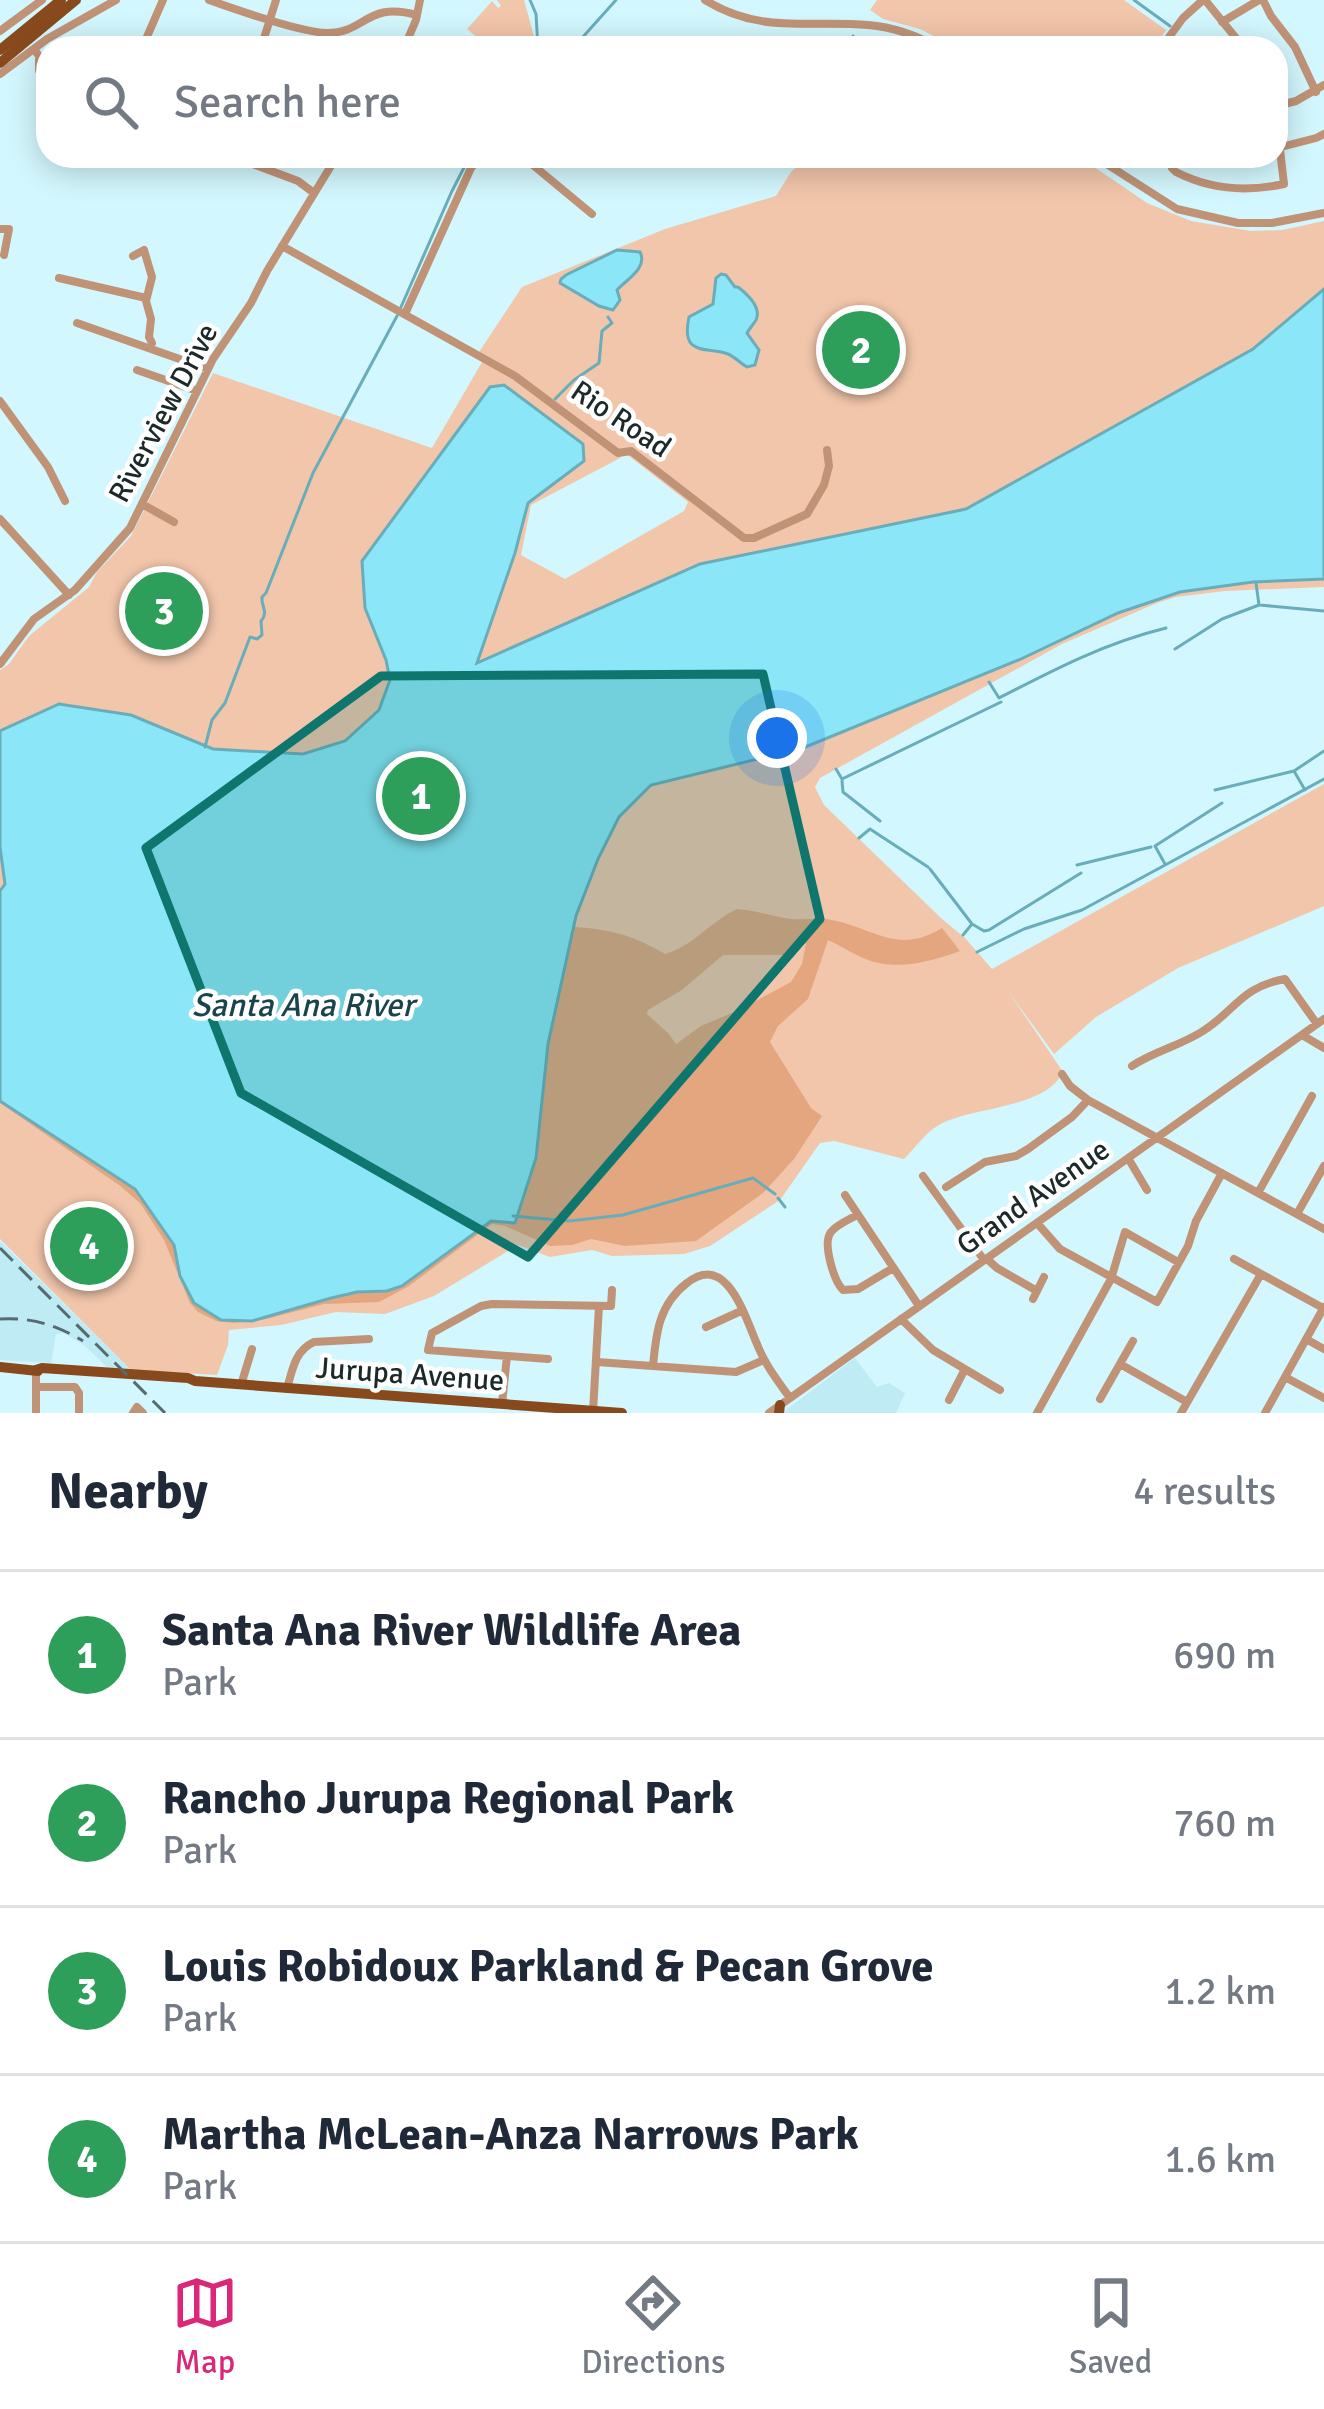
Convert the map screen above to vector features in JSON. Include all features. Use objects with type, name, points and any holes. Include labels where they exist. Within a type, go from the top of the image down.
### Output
[{"type":"main road","points":[[0,50],[61,0]]},
{"type":"main road","points":[[0,63],[76,0]]},
{"type":"main road","name":"Jurupa Avenue","points":[[0,1367],[622,1413]]},
{"type":"street","points":[[0,32],[42,0]]},
{"type":"street","points":[[56,36],[116,0]]},
{"type":"street","points":[[153,36],[164,0]]},
{"type":"street","points":[[209,0],[328,33],[382,12],[417,15]]},
{"type":"street","points":[[265,36],[276,0]]},
{"type":"street","points":[[409,36],[420,0]]},
{"type":"street","points":[[705,0],[739,18],[785,25],[889,28],[909,36]]},
{"type":"street","points":[[1170,36],[1204,0],[1234,36]]},
{"type":"street","points":[[1222,22],[1261,0],[1286,36]]},
{"type":"street","points":[[1288,39],[1320,88],[1288,103]]},
{"type":"street","points":[[0,74],[36,52]]},
{"type":"street","points":[[1288,145],[1320,136],[1324,152]]},
{"type":"street","points":[[262,168],[314,193]]},
{"type":"street","name":"Riverview Drive","points":[[0,664],[34,619],[69,595],[124,536],[209,367],[330,168]]},
{"type":"street","points":[[401,312],[471,168]]},
{"type":"street","points":[[536,168],[592,214]]},
{"type":"street","points":[[1113,168],[1177,208],[1238,223],[1272,223],[1324,213]]},
{"type":"street","points":[[1172,168],[1218,187],[1248,189],[1284,184],[1283,168]]},
{"type":"street","points":[[0,229],[9,229],[4,255]]},
{"type":"street","name":"Rio Road","points":[[282,246],[531,386],[618,453],[631,451],[743,538],[754,538],[807,514],[824,485],[829,466],[826,450]]},
{"type":"street","points":[[133,256],[145,251],[152,277],[146,298],[151,345]]},
{"type":"street","points":[[59,278],[146,298]]},
{"type":"street","points":[[77,323],[209,367]]},
{"type":"street","points":[[137,370],[197,391]]},
{"type":"street","points":[[0,401],[48,467],[65,501]]},
{"type":"street","points":[[142,505],[174,522]]},
{"type":"street","points":[[0,519],[69,595]]},
{"type":"street","points":[[0,639],[14,647]]},
{"type":"street","points":[[1132,1066],[1200,1033],[1257,986],[1285,979],[1320,1022]]},
{"type":"street","name":"Grand Avenue","points":[[779,1407],[1320,1022]]},
{"type":"street","points":[[1302,1035],[1324,1048]]},
{"type":"street","points":[[1062,1074],[1088,1100],[1324,1228]]},
{"type":"street","points":[[1258,1193],[1293,1119],[1312,1096]]},
{"type":"street","points":[[946,1186],[985,1162],[1028,1149],[1088,1100]]},
{"type":"street","points":[[1128,1158],[1147,1190]]},
{"type":"street","points":[[1297,1214],[1324,1166]]},
{"type":"street","points":[[1037,1223],[1060,1249],[1075,1251],[1111,1279],[1156,1302],[1222,1173]]},
{"type":"street","points":[[923,1176],[985,1259],[1035,1295],[1044,1277]]},
{"type":"street","points":[[845,1195],[919,1306]]},
{"type":"street","points":[[857,1215],[827,1239],[836,1282],[843,1290],[858,1288],[893,1268]]},
{"type":"street","points":[[1037,1413],[1111,1279],[1125,1232],[1178,1262]]},
{"type":"street","points":[[1234,1259],[1324,1308],[1264,1413]]},
{"type":"street","points":[[653,1366],[659,1318],[676,1293],[691,1279],[706,1274],[720,1277],[734,1289],[779,1407]]},
{"type":"street","points":[[1181,1413],[1261,1274]]},
{"type":"street","points":[[548,1359],[428,1350],[432,1333],[481,1306],[611,1306],[612,1290]]},
{"type":"street","points":[[593,1412],[598,1306]]},
{"type":"street","points":[[706,1327],[742,1311]]},
{"type":"street","points":[[902,1319],[922,1342],[1000,1390]]},
{"type":"street","points":[[287,1389],[305,1346],[369,1339]]},
{"type":"street","points":[[1306,1339],[1324,1349]]},
{"type":"street","points":[[1100,1399],[1132,1341]]},
{"type":"street","points":[[241,1385],[252,1349]]},
{"type":"street","points":[[502,1404],[507,1356]]},
{"type":"street","points":[[596,1363],[736,1372],[764,1360]]},
{"type":"street","points":[[1120,1364],[1186,1402]]},
{"type":"street","points":[[950,1400],[965,1369]]},
{"type":"street","points":[[36,1370],[36,1413]]},
{"type":"street","points":[[1285,1376],[1324,1398]]},
{"type":"street","points":[[36,1388],[75,1388],[79,1413]]},
{"type":"highlighted area","points":[[763,674],[820,919],[528,1257],[241,1093],[146,848],[381,676]]},
{"type":"shaded area","points":[[497,0],[524,0],[534,36],[475,36],[467,29],[492,1],[501,6]]},
{"type":"shaded area","points":[[877,0],[1124,0],[1166,30],[1162,36],[934,36],[870,10]]},
{"type":"shaded area","points":[[796,168],[1096,168],[1147,203],[1191,221],[1251,231],[1324,221],[1324,587],[1225,591],[1157,603],[1062,644],[820,778],[815,787],[824,805],[992,969],[1324,784],[1324,906],[1178,968],[1096,1017],[1054,1054],[1008,991],[1063,1072],[1054,1084],[1024,1100],[939,1125],[904,1159],[834,1141],[820,1143],[780,1200],[710,1246],[684,1254],[612,1256],[592,1250],[550,1257],[518,1245],[434,1296],[385,1314],[336,1312],[281,1325],[229,1330],[217,1375],[131,1370],[0,1239],[0,670],[29,636],[89,587],[131,536],[213,373],[432,448],[485,357],[479,352],[522,287],[665,229],[776,196]],"holes":[[[625,453],[688,502],[684,511],[565,579],[521,555],[531,505]]]},
{"type":"shaded area","points":[[737,909],[790,919],[832,920],[899,940],[942,928],[960,951],[924,962],[888,964],[863,958],[828,940],[808,999],[778,1026],[770,1042],[811,1108],[822,1116],[794,1159],[763,1193],[696,1241],[625,1246],[591,1239],[550,1246],[492,1224],[409,1286],[379,1302],[324,1304],[266,1319],[216,1321],[190,1303],[164,1240],[140,1203],[0,1103],[0,1052],[563,926],[616,933],[665,954]],"holes":[[[806,943],[802,964],[791,982],[701,1026],[676,1044],[647,1014],[723,955],[786,955]]]},
{"type":"shaded area","points":[[0,1241],[131,1370],[109,1369],[64,1333],[56,1334],[51,1363],[0,1360]]},
{"type":"shaded area","points":[[855,1358],[877,1387],[889,1383],[905,1393],[896,1413],[782,1413]]},
{"type":"water","points":[[617,250],[640,252],[642,258],[639,268],[617,290],[620,300],[613,310],[560,283],[566,275]]},
{"type":"water","points":[[721,274],[755,306],[756,320],[747,333],[759,350],[755,365],[747,367],[728,354],[698,348],[688,339],[689,317],[713,304],[716,278]]},
{"type":"water","name":"Santa Ana River","points":[[1324,289],[1324,579],[1180,592],[1118,613],[1021,659],[803,748],[651,785],[619,817],[576,916],[548,1044],[536,1158],[515,1223],[491,1221],[402,1286],[387,1291],[357,1292],[252,1321],[221,1320],[194,1303],[180,1276],[174,1245],[135,1189],[0,1101],[0,891],[5,884],[0,847],[0,731],[59,704],[131,715],[213,749],[303,754],[345,741],[379,710],[390,680],[365,608],[362,561],[490,387],[504,385],[583,444],[584,461],[528,503],[477,663],[700,564],[966,509],[1253,349]]},
{"type":"waterway","points":[[530,0],[537,36]]},
{"type":"waterway","points":[[584,36],[616,0]]},
{"type":"waterway","points":[[1134,0],[1170,26]]},
{"type":"waterway","points":[[401,307],[464,168]]},
{"type":"waterway","points":[[205,747],[212,720],[225,703],[250,637],[262,635],[262,597],[313,473],[397,316]]},
{"type":"waterway","points":[[555,399],[599,363],[602,331],[612,323],[608,317]]},
{"type":"waterway","points":[[1175,649],[1222,619],[1259,605],[1256,583]]},
{"type":"waterway","points":[[1260,605],[1324,611]]},
{"type":"waterway","points":[[989,682],[999,698],[1101,649],[1166,628]]},
{"type":"waterway","points":[[836,769],[842,779],[1001,702]]},
{"type":"waterway","points":[[1305,790],[1294,771],[1324,751]]},
{"type":"waterway","points":[[1215,790],[1294,771]]},
{"type":"waterway","points":[[977,952],[1024,929],[1082,910],[1324,779]]},
{"type":"waterway","points":[[842,781],[843,792],[880,821]]},
{"type":"waterway","points":[[1165,864],[1155,846],[1222,803]]},
{"type":"waterway","points":[[859,838],[870,829],[928,867]]},
{"type":"waterway","points":[[1077,865],[1151,847]]},
{"type":"waterway","points":[[930,869],[972,924]]},
{"type":"waterway","points":[[963,935],[972,924],[989,930],[1081,873]]},
{"type":"waterway","points":[[513,1216],[569,1221],[623,1215],[753,1178],[775,1194]]},
{"type":"waterway","points":[[778,1198],[785,1207]]},
{"type":"railway","points":[[0,1248],[165,1413]]},
{"type":"railway","points":[[0,1319],[43,1323],[83,1341]]},
{"type":"place","name":"Rancho Jurupa Regional Park","points":[[861,350]]},
{"type":"place","name":"Louis Robidoux Parkland & Pecan Grove","points":[[164,611]]},
{"type":"place","name":"Santa Ana River Wildlife Area","points":[[421,796]]},
{"type":"place","name":"Martha McLean-Anza Narrows Park","points":[[89,1246]]}]
